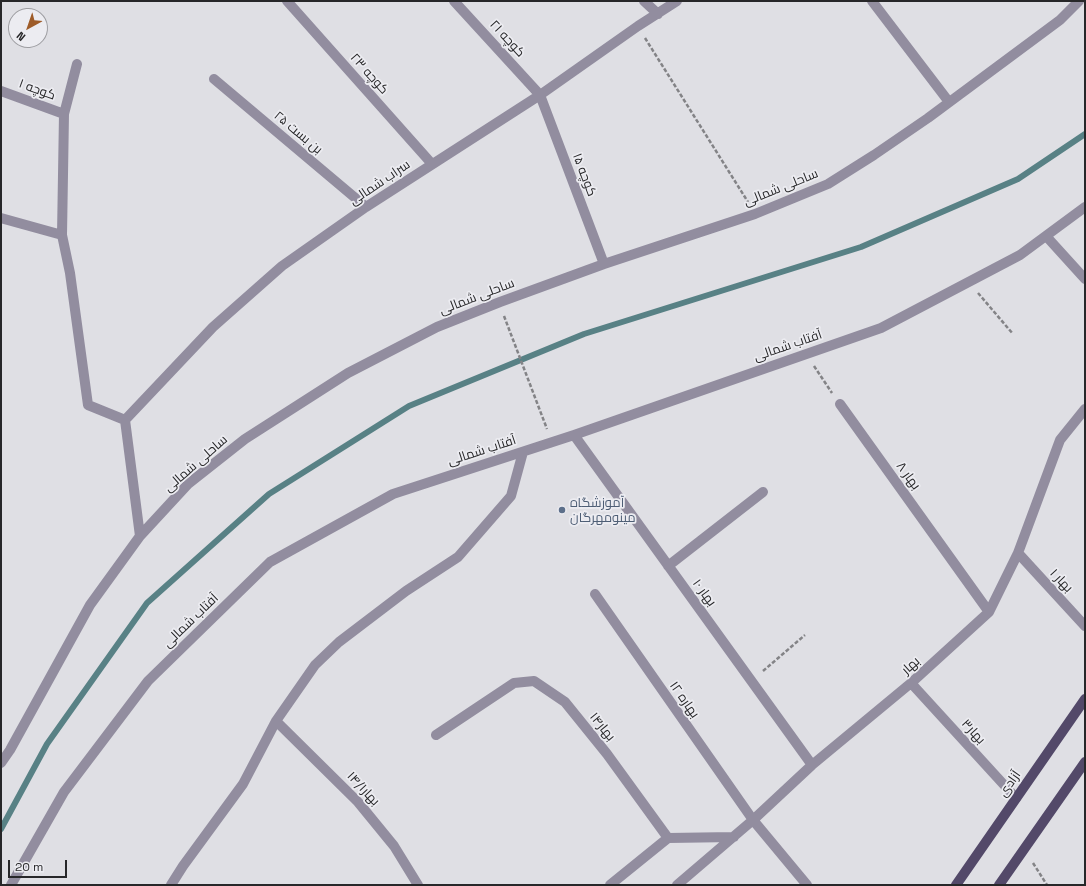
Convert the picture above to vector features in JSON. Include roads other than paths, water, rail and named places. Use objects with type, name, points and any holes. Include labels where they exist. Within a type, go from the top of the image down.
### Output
[{"type":"main road","name":"آزادی","points":[[956,885],[1085,699]]},
{"type":"main road","points":[[999,885],[1085,762]]},
{"type":"street","name":"کوچه ۲۳","points":[[287,1],[432,164]]},
{"type":"street","name":"کوچه ۲۱","points":[[454,1],[540,95]]},
{"type":"street","points":[[644,1],[658,14]]},
{"type":"street","name":"سراب شمالی","points":[[125,420],[213,327],[282,266],[366,207],[540,95],[638,26],[677,1]]},
{"type":"street","points":[[872,1],[949,102]]},
{"type":"street","name":"ساحلی شمالی","points":[[1,763],[10,750],[90,605],[140,536],[188,484],[245,439],[348,373],[436,327],[604,264],[755,214],[828,184],[874,155],[949,102],[1060,20],[1079,1]]},
{"type":"street","points":[[77,64],[64,114],[62,235],[70,273],[88,405],[125,420],[140,536]]},
{"type":"street","name":"بن بست ۲۵","points":[[214,80],[366,207]]},
{"type":"street","name":"کوچه ۱","points":[[1,91],[64,114]]},
{"type":"street","name":"کوچه ۱۵","points":[[540,95],[604,264]]},
{"type":"street","name":"آفتاب شمالی","points":[[11,885],[64,792],[148,681],[270,562],[393,494],[574,435],[881,328],[1020,255],[1085,207]]},
{"type":"street","points":[[1,218],[62,235]]},
{"type":"street","points":[[1046,236],[1085,279]]},
{"type":"street","name":"بهار ۸","points":[[840,404],[989,612]]},
{"type":"street","name":"بهار","points":[[677,885],[753,820],[812,765],[911,683],[989,612],[1018,553],[1060,440],[1085,409]]},
{"type":"street","name":"بهار ۱۰","points":[[574,435],[812,765]]},
{"type":"street","points":[[171,885],[183,866],[243,784],[276,721],[315,666],[339,642],[406,591],[458,557],[511,496],[523,452]]},
{"type":"street","points":[[668,566],[763,492]]},
{"type":"street","name":"بهار ۱","points":[[1018,553],[1085,626]]},
{"type":"street","name":"بهاره ۱۲","points":[[595,594],[753,820],[807,885]]},
{"type":"street","name":"بهار۱۴","points":[[436,736],[514,683],[534,681],[564,702],[607,754],[668,838]]},
{"type":"street","name":"بهار۳","points":[[911,683],[1016,798]]},
{"type":"street","name":"بهار۱۴/۱","points":[[276,721],[358,802],[394,846],[418,885]]},
{"type":"street","points":[[610,885],[668,838],[734,836]]},
{"type":"waterway","points":[[1,829],[47,744],[147,603],[269,494],[409,406],[584,334],[861,247],[1018,179],[1085,134]]},
{"type":"place","name":"آموزشگاه مینومهرگان","points":[[562,510]]}]
